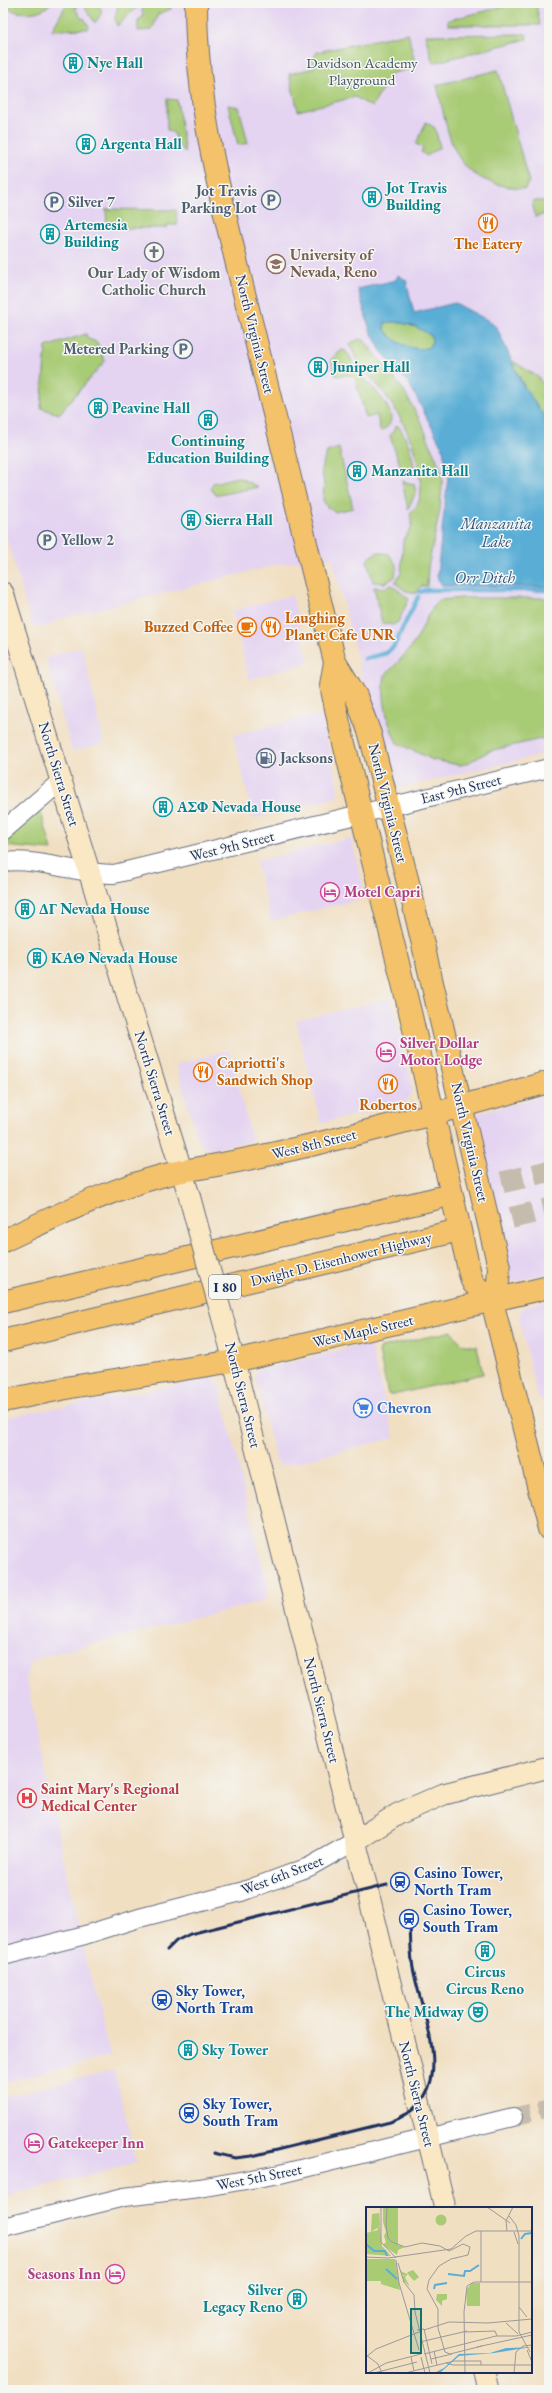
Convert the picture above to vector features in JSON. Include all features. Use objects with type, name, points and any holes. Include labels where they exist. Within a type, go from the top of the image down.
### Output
[{"type":"main road","name":"North Virginia Street","points":[[196,3],[197,56],[206,124],[241,279],[335,662],[331,685],[374,810],[447,1110],[499,1267],[498,1282],[492,1301],[473,1282],[470,1274],[447,1110],[374,810]]},
{"type":"main road","name":"North Sierra Street","points":[[3,593],[189,1195],[234,1361],[355,1841],[445,2207]]},
{"type":"main road","name":"West 8th Street","points":[[3,1241],[111,1193],[159,1176],[274,1154],[447,1110],[549,1082]]},
{"type":"main road","name":"I 80","points":[[3,1302],[438,1198]]},
{"type":"main road","name":"Dwight D. Eisenhower Highway","points":[[3,1341],[447,1233]]},
{"type":"main road","name":"West Maple Street","points":[[3,1401],[78,1386],[234,1361],[549,1287]]},
{"type":"main road","points":[[492,1301],[549,1529]]},
{"type":"main road","name":"West 6th Street","points":[[355,1841],[398,1814],[444,1794],[549,1767]]},
{"type":"main road","points":[[484,2373],[488,2390]]},
{"type":"street","name":"East 9th Street","points":[[374,810],[549,768]]},
{"type":"street","points":[[3,831],[61,781]]},
{"type":"street","name":"West 9th Street","points":[[3,862],[47,863],[90,873],[120,873],[374,810]]},
{"type":"street","name":"West 6th Street","points":[[3,1956],[85,1935],[139,1918],[241,1892],[309,1867],[355,1841]]},
{"type":"street","name":"West 5th Street","points":[[3,2226],[124,2197],[206,2187],[280,2174],[513,2117]]},
{"type":"shaded area","name":"University of Nevada, Reno","points":[[3,3],[549,3],[549,753],[404,787],[391,784],[387,777],[332,557],[280,564],[56,620],[46,628],[32,625],[3,525]]},
{"type":"shaded area","points":[[292,595],[309,663],[249,679],[232,611]]},
{"type":"shaded area","points":[[82,647],[104,743],[72,751],[46,659],[52,655]]},
{"type":"shaded area","points":[[321,714],[338,785],[337,797],[254,819],[233,735]]},
{"type":"shaded area","points":[[351,838],[366,898],[271,921],[256,861]]},
{"type":"shaded area","points":[[391,998],[413,1090],[411,1094],[406,1102],[321,1123],[296,1021]]},
{"type":"shaded area","points":[[229,1050],[252,1140],[210,1150],[201,1145],[198,1140],[176,1064]]},
{"type":"shaded area","points":[[549,1095],[549,1273],[513,1282],[472,1118],[475,1114]]},
{"type":"shaded area","points":[[549,1300],[549,1403],[542,1401],[536,1393],[519,1317],[521,1311],[527,1306]]},
{"type":"shaded area","points":[[370,1343],[394,1438],[285,1465],[277,1463],[255,1378],[256,1371]]},
{"type":"shaded area","name":"Saint Mary's Regional Medical Center","points":[[212,1378],[219,1384],[268,1590],[266,1596],[261,1602],[40,1657],[30,1663],[26,1678],[74,1909],[110,2056],[3,2083],[3,1418]]},
{"type":"shaded area","points":[[114,2070],[137,2163],[3,2197],[3,2097]]},
{"type":"green space","points":[[3,3],[51,3],[41,10],[28,13],[8,9],[3,6]]},
{"type":"green space","points":[[67,3],[75,3],[77,7],[75,8],[82,19],[84,18],[89,26],[88,29],[52,30]]},
{"type":"green space","points":[[82,3],[91,3],[101,8],[101,14],[95,23]]},
{"type":"green space","points":[[123,3],[142,3],[117,26],[115,17],[118,5]]},
{"type":"green space","points":[[148,3],[171,3],[171,9],[158,14],[152,30],[138,31],[138,20],[143,17],[142,9]]},
{"type":"green space","points":[[519,3],[536,3],[540,25],[448,25],[448,20]]},
{"type":"green space","name":"Davidson Academy Playground","points":[[408,33],[416,68],[392,73],[372,107],[355,97],[298,111],[289,74],[314,68],[312,60],[317,52]]},
{"type":"green space","points":[[526,34],[527,39],[433,63],[425,35]]},
{"type":"green space","points":[[498,70],[529,182],[525,189],[501,185],[482,179],[469,169],[459,157],[446,126],[437,85]]},
{"type":"green space","points":[[167,99],[177,100],[185,153],[177,143],[174,133],[167,130]]},
{"type":"green space","points":[[228,105],[239,107],[248,143],[238,145]]},
{"type":"green space","points":[[426,122],[435,128],[440,147],[427,156],[421,152],[423,148],[416,144]]},
{"type":"green space","points":[[532,201],[549,201],[549,213],[535,217]]},
{"type":"green space","points":[[106,209],[176,210],[177,225],[167,225],[167,228],[112,228],[107,225]]},
{"type":"green space","points":[[392,322],[413,326],[431,336],[432,341],[429,347],[417,349],[404,345],[392,338],[384,328],[385,323]]},
{"type":"green space","points":[[86,334],[88,339],[97,342],[105,361],[59,414],[41,408],[46,347]]},
{"type":"green space","points":[[359,339],[364,340],[404,391],[422,424],[443,475],[440,510],[428,567],[427,586],[421,586],[417,593],[406,591],[395,583],[401,573],[403,541],[412,526],[410,513],[419,502],[421,494],[418,467],[412,443],[395,409],[359,362],[353,351],[350,344]]},
{"type":"green space","points":[[342,350],[347,352],[357,371],[377,392],[389,410],[391,419],[388,426],[380,431],[377,415],[366,418],[355,378],[350,375],[336,376],[331,359]]},
{"type":"green space","points":[[511,360],[538,377],[549,394],[549,423],[533,403]]},
{"type":"green space","points":[[397,425],[407,440],[410,448],[414,468],[413,473],[404,475],[390,436]]},
{"type":"green space","points":[[339,448],[353,508],[335,512],[327,507],[323,500],[324,483],[321,469],[327,452]]},
{"type":"green space","points":[[238,477],[258,487],[219,495],[216,495],[210,488],[213,483]]},
{"type":"green space","points":[[402,481],[414,484],[416,492],[408,509]]},
{"type":"green space","points":[[377,552],[389,554],[397,566],[395,577],[385,583],[373,582],[367,560]]},
{"type":"green space","points":[[392,585],[409,599],[398,622],[393,625],[382,623],[374,587],[383,588]]},
{"type":"green space","points":[[463,598],[549,598],[549,737],[489,751],[466,764],[459,765],[433,760],[397,743],[390,727],[384,701],[384,683],[385,675],[412,646],[419,635],[429,612],[435,604],[439,600]]},
{"type":"green space","points":[[40,809],[52,850],[3,846],[3,839]]},
{"type":"green space","points":[[452,1331],[465,1345],[477,1346],[483,1374],[393,1395],[388,1394],[379,1352],[381,1348]]},
{"type":"water","name":"Manzanita Lake","points":[[398,275],[406,280],[414,313],[455,303],[489,321],[497,328],[522,384],[549,423],[549,587],[444,586],[439,582],[437,575],[448,477],[443,449],[409,383],[381,351],[370,330],[358,289],[396,280]],"holes":[[[385,323],[408,324],[431,336],[432,341],[429,347],[417,349],[404,345],[392,338],[384,328]]]},
{"type":"waterway","name":"Orr Ditch","points":[[420,592],[426,590],[549,590]]},
{"type":"waterway","name":"Orr Ditch","points":[[365,659],[386,653],[394,646],[418,597]]},
{"type":"tunnel","points":[[438,1198],[549,1171]]},
{"type":"tunnel","points":[[447,1233],[549,1209]]},
{"type":"tunnel","points":[[513,2117],[549,2108]]},
{"type":"railway","points":[[167,1950],[176,1941],[190,1934],[387,1885]]},
{"type":"railway","points":[[214,2153],[235,2158],[252,2156],[390,2122],[412,2110],[425,2095],[432,2077],[433,2058],[430,2037],[413,1967],[410,1924]]},
{"type":"place","name":"Nye Hall","points":[[73,63]]},
{"type":"place","name":"Argenta Hall","points":[[86,144]]},
{"type":"place","name":"Jot Travis Building","points":[[372,197]]},
{"type":"place","name":"Jot Travis Parking Lot","points":[[271,200]]},
{"type":"place","name":"Silver 7","points":[[54,202]]},
{"type":"place","name":"The Eatery","points":[[488,223]]},
{"type":"place","name":"Artemesia Building","points":[[50,234]]},
{"type":"place","name":"Our Lady of Wisdom Catholic Church","points":[[154,252]]},
{"type":"place","name":"University of Nevada, Reno","points":[[276,264]]},
{"type":"place","name":"Metered Parking","points":[[183,349]]},
{"type":"place","name":"Juniper Hall","points":[[318,367]]},
{"type":"place","name":"Peavine Hall","points":[[98,408]]},
{"type":"place","name":"Continuing Education Building","points":[[208,420]]},
{"type":"place","name":"Manzanita Hall","points":[[357,471]]},
{"type":"place","name":"Sierra Hall","points":[[191,520]]},
{"type":"place","name":"Yellow 2","points":[[47,540]]},
{"type":"place","name":"Buzzed Coffee","points":[[247,627]]},
{"type":"place","name":"Laughing Planet Cafe UNR","points":[[271,627]]},
{"type":"place","name":"Jacksons","points":[[266,758]]},
{"type":"place","name":"ΑΣΦ Nevada House","points":[[163,807]]},
{"type":"place","name":"Motel Capri","points":[[330,892]]},
{"type":"place","name":"ΔΓ Nevada House","points":[[25,909]]},
{"type":"place","name":"ΚΑΘ Nevada House","points":[[37,958]]},
{"type":"place","name":"Silver Dollar Motor Lodge","points":[[386,1052]]},
{"type":"place","name":"Capriotti's Sandwich Shop","points":[[203,1072]]},
{"type":"place","name":"Robertos","points":[[388,1084]]},
{"type":"place","name":"Chevron","points":[[363,1408]]},
{"type":"place","name":"Saint Mary's Regional Medical Center","points":[[27,1798]]},
{"type":"place","name":"Casino Tower, North Tram","points":[[400,1882]]},
{"type":"place","name":"Casino Tower, South Tram","points":[[409,1919]]},
{"type":"place","name":"Circus Circus Reno","points":[[485,1951]]},
{"type":"place","name":"Sky Tower, North Tram","points":[[162,2000]]},
{"type":"place","name":"The Midway","points":[[478,2012]]},
{"type":"place","name":"Sky Tower","points":[[188,2050]]},
{"type":"place","name":"Sky Tower, South Tram","points":[[189,2113]]},
{"type":"place","name":"Gatekeeper Inn","points":[[34,2143]]},
{"type":"place","name":"Seasons Inn","points":[[115,2274]]},
{"type":"place","name":"Silver Legacy Reno","points":[[297,2299]]}]
